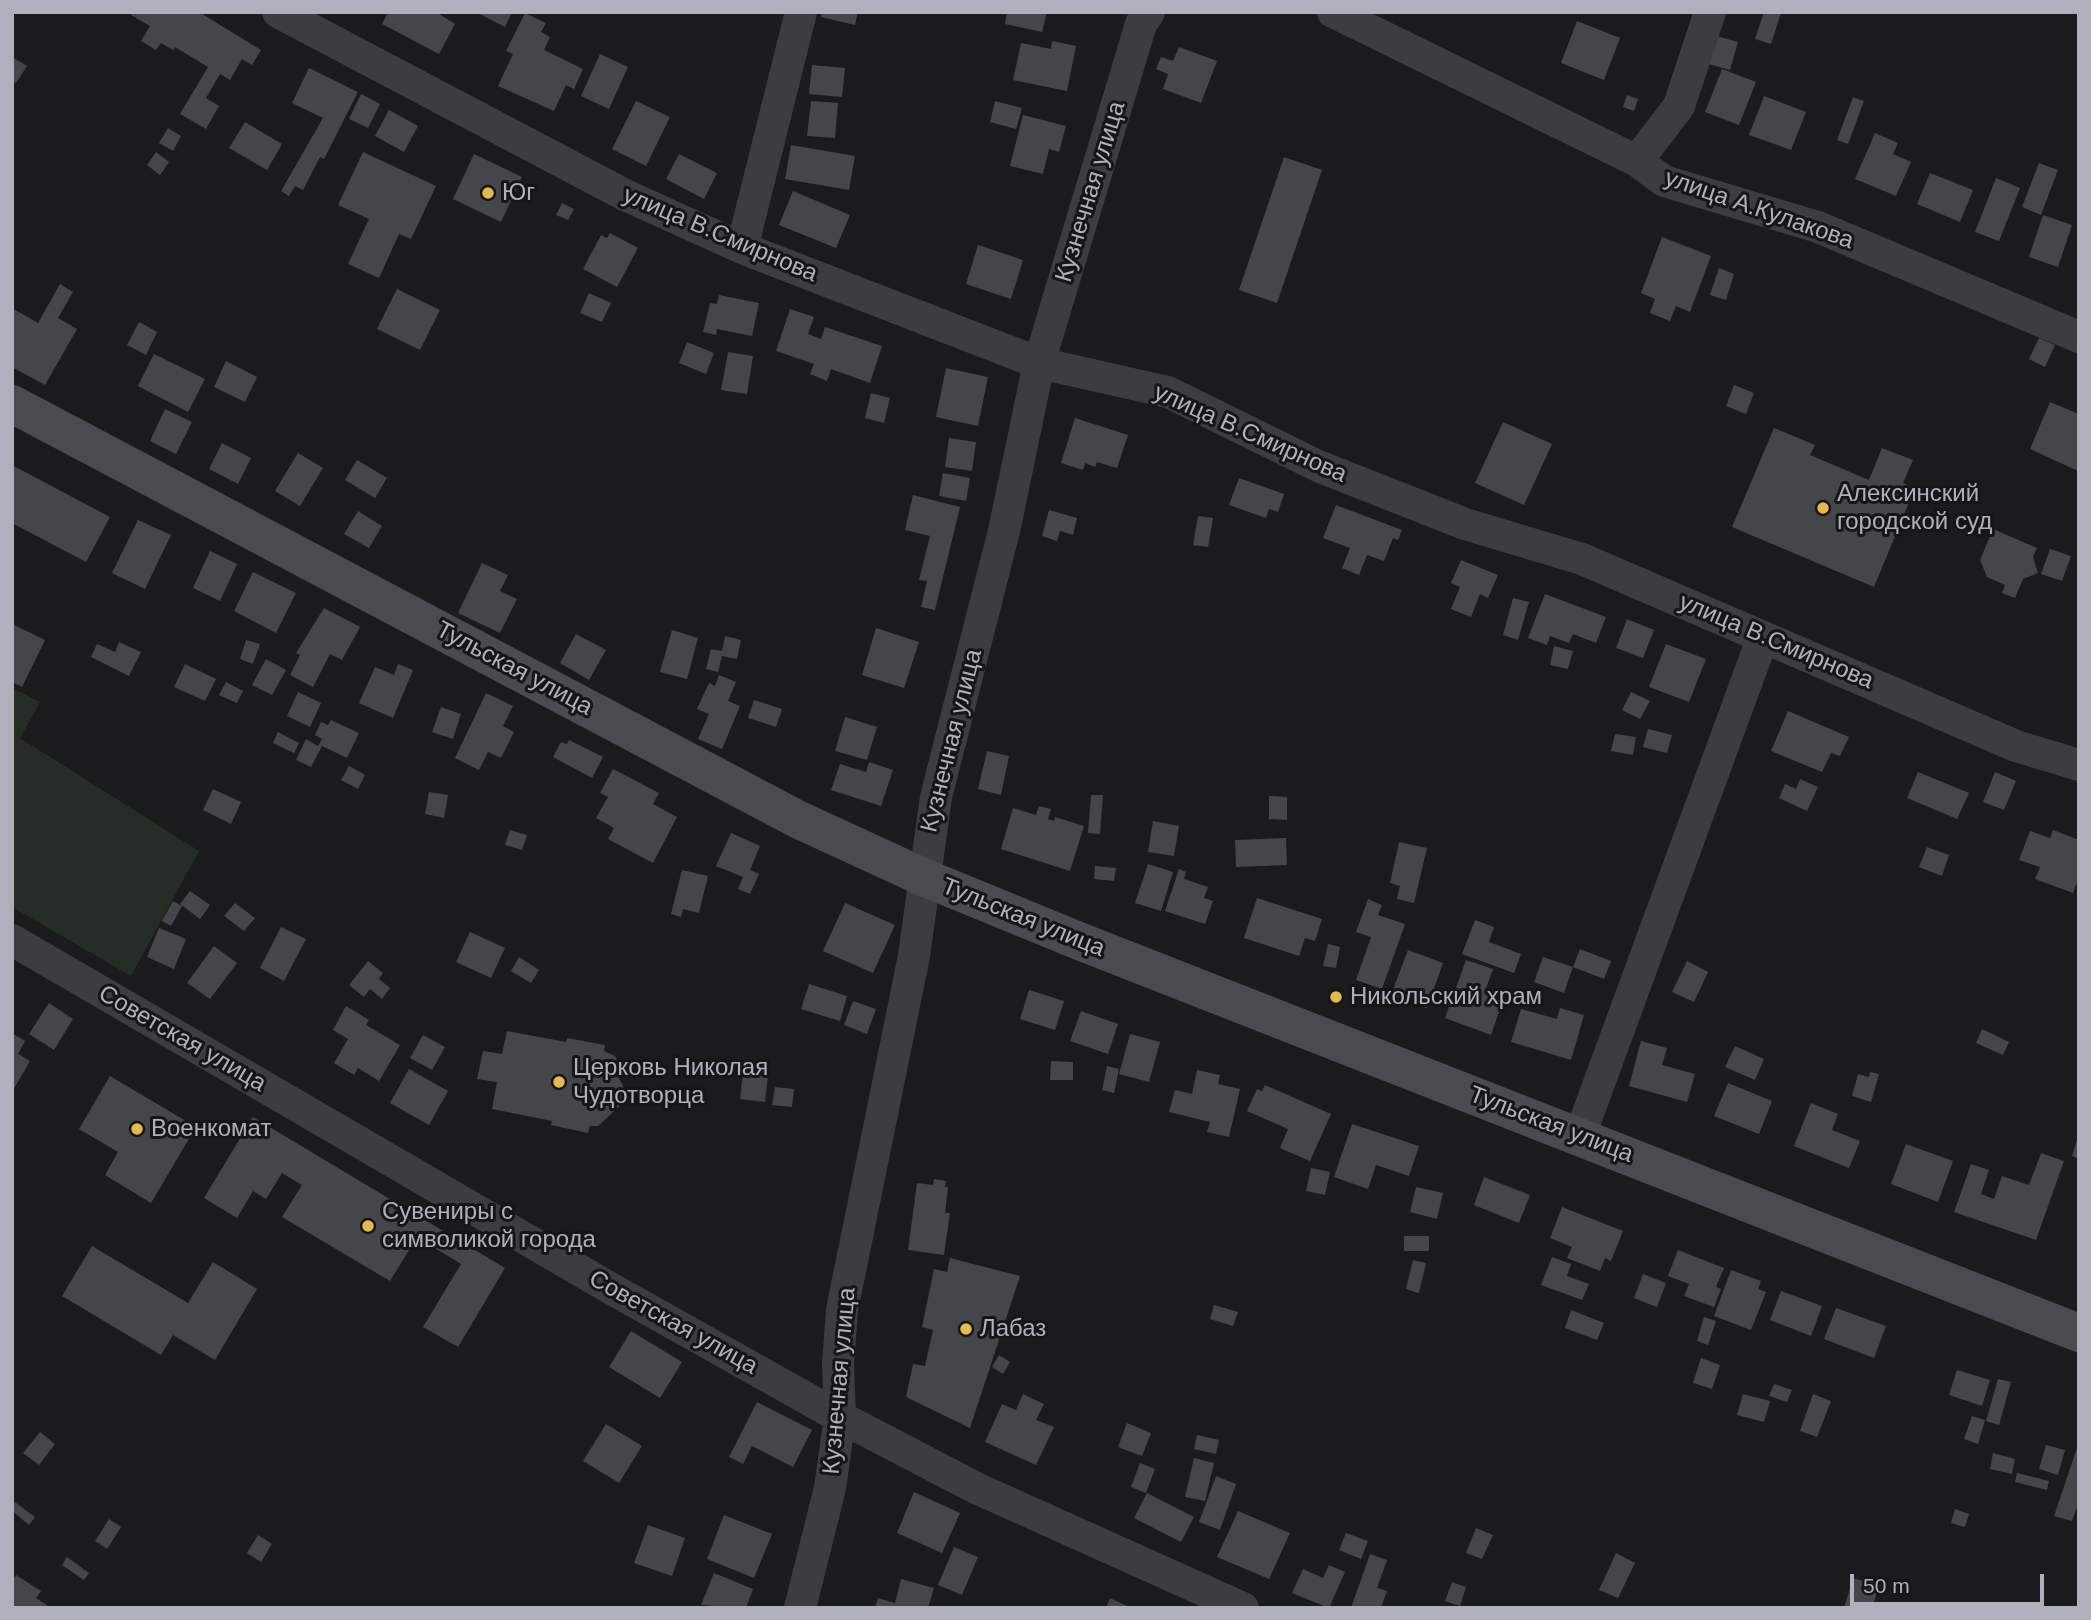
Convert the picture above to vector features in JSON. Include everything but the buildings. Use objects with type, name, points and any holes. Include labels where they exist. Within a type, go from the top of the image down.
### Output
[{"type":"main road","name":"Тульская улица","points":[[12,404],[797,819],[923,877],[1320,1036],[1580,1135],[2079,1333]]},
{"type":"street","name":"улица В.Смирнова","points":[[278,12],[625,195],[742,248],[1040,363],[1168,392],[1318,466],[1465,524],[1583,559],[2016,746],[2079,765]]},
{"type":"street","points":[[742,248],[801,12]]},
{"type":"street","name":"Кузнечная улица","points":[[800,1608],[830,1488],[840,1417],[838,1365],[842,1310],[914,956],[936,797],[1004,531],[1040,363],[1141,24],[1149,12]]},
{"type":"street","name":"улица А.Кулакова","points":[[1333,12],[1637,161],[1664,181],[1818,227],[2079,337]]},
{"type":"street","points":[[1637,161],[1678,106],[1710,12]]},
{"type":"street","points":[[1580,1135],[1763,637]]},
{"type":"street","name":"Советская улица","points":[[12,940],[610,1288],[840,1417],[976,1488],[1243,1608]]},
{"type":"shaded area","points":[[12,688],[40,702],[20,738],[199,851],[131,976],[12,907]]},
{"type":"place","name":"Юг","points":[[488,193]]},
{"type":"place","name":"Алексинский городской суд","points":[[1823,508]]},
{"type":"place","name":"Никольский храм","points":[[1336,997]]},
{"type":"place","name":"Церковь Николая Чудотворца","points":[[559,1082]]},
{"type":"place","name":"Военкомат","points":[[137,1129]]},
{"type":"place","name":"Сувениры с символикой города","points":[[368,1226]]},
{"type":"place","name":"Лабаз","points":[[966,1329]]}]
